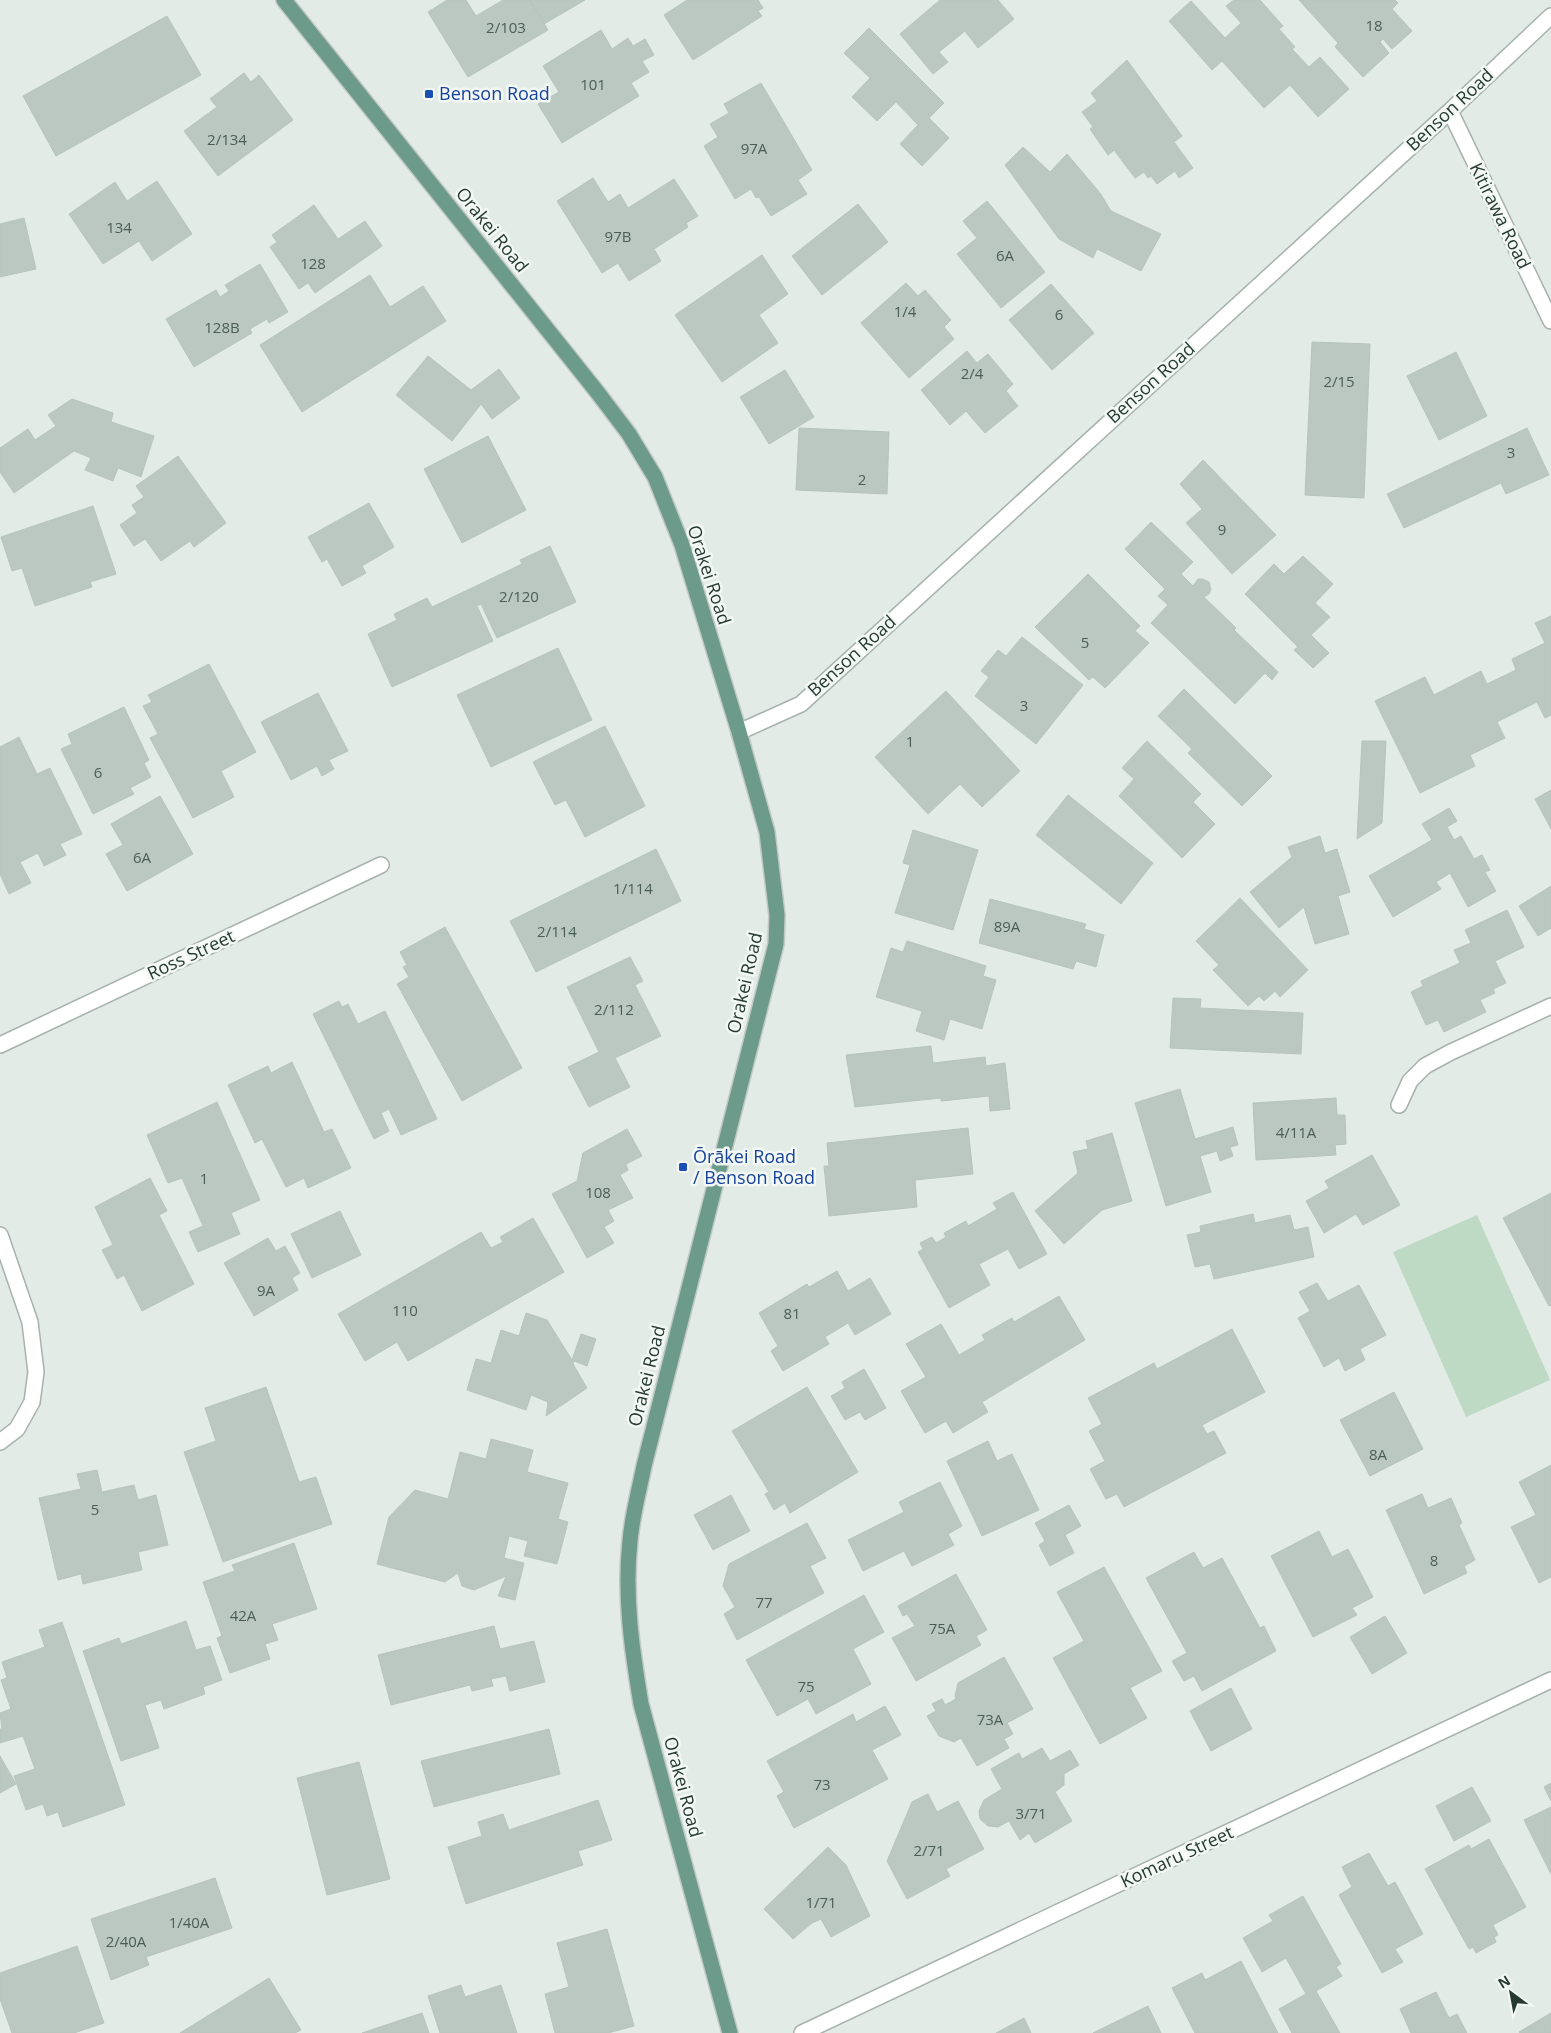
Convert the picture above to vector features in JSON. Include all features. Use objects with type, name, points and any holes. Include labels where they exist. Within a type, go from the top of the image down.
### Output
[{"type":"main road","name":"Orakei Road","points":[[284,0],[629,434],[655,477],[682,545],[739,732],[767,832],[777,915],[776,944],[644,1466],[630,1541],[627,1594],[632,1650],[641,1704],[730,2033]]},
{"type":"street","name":"Benson Road","points":[[739,732],[800,704],[1450,111],[1551,16]]},
{"type":"street","name":"Kitirawa Road","points":[[1450,111],[1551,321]]},
{"type":"street","name":"Ross Street","points":[[0,1044],[381,865]]},
{"type":"street","points":[[1399,1105],[1410,1081],[1426,1066],[1451,1052],[1551,1006]]},
{"type":"street","points":[[0,1235],[30,1322],[36,1372],[32,1402],[17,1429],[0,1442]]},
{"type":"street","name":"Komaru Street","points":[[802,2033],[1551,1680]]},
{"type":"green space","points":[[1477,1215],[1550,1380],[1466,1417],[1393,1252]]},
{"type":"building","points":[[447,0],[466,0],[476,16],[503,0],[530,0],[548,30],[468,77],[428,12]]},
{"type":"building","points":[[530,0],[585,0],[544,24]]},
{"type":"building","points":[[687,0],[758,0],[763,8],[758,11],[762,16],[693,60],[664,15]]},
{"type":"building","points":[[940,0],[998,0],[1014,19],[978,48],[965,31],[939,52],[948,62],[933,74],[900,34]]},
{"type":"building","points":[[1234,0],[1260,0],[1283,26],[1279,29],[1295,47],[1292,49],[1309,67],[1320,57],[1349,89],[1318,117],[1290,85],[1264,108],[1222,61],[1212,70],[1169,21],[1191,1],[1225,38],[1241,23],[1226,6]]},
{"type":"building","points":[[1299,0],[1395,0],[1398,3],[1392,9],[1412,31],[1392,49],[1383,39],[1380,42],[1389,53],[1363,77],[1335,47],[1338,43]]},
{"type":"building","points":[[167,16],[201,75],[56,156],[23,96]]},
{"type":"building","points":[[869,28],[944,103],[929,118],[949,138],[922,166],[900,144],[918,125],[896,102],[877,121],[852,97],[870,78],[844,53]]},
{"type":"building","points":[[601,30],[612,49],[628,38],[633,46],[645,39],[654,55],[642,61],[649,72],[631,83],[639,96],[562,143],[538,104],[559,92],[543,66]]},
{"type":"building","points":[[1127,60],[1182,136],[1174,142],[1193,168],[1179,178],[1175,171],[1157,184],[1151,176],[1148,178],[1144,172],[1135,178],[1114,150],[1108,155],[1090,129],[1093,127],[1082,112],[1097,101],[1091,93]]},
{"type":"building","points":[[244,73],[251,82],[259,75],[293,120],[218,176],[184,131],[217,107],[210,99]]},
{"type":"building","points":[[761,83],[812,170],[798,180],[807,194],[771,216],[759,197],[756,198],[751,189],[735,199],[704,146],[718,137],[710,124],[729,113],[724,104]]},
{"type":"building","points":[[1023,147],[1050,172],[1067,154],[1100,193],[1111,211],[1161,234],[1141,271],[1097,249],[1093,258],[1059,239],[1005,165]]},
{"type":"building","points":[[593,178],[608,202],[620,194],[628,208],[674,179],[698,216],[686,223],[688,227],[654,249],[661,261],[629,281],[618,263],[602,273],[557,201]]},
{"type":"building","points":[[157,181],[192,234],[152,261],[139,241],[103,264],[69,214],[115,182],[127,201]]},
{"type":"building","points":[[987,201],[1045,272],[1001,308],[957,254],[977,238],[963,221]]},
{"type":"building","points":[[858,204],[888,242],[822,295],[792,256]]},
{"type":"building","points":[[314,205],[338,239],[365,221],[382,246],[315,293],[308,283],[299,289],[270,247],[277,242],[272,235]]},
{"type":"building","points":[[24,218],[36,269],[0,277],[0,224]]},
{"type":"building","points":[[762,255],[788,294],[759,315],[778,343],[722,382],[675,315]]},
{"type":"building","points":[[260,264],[288,312],[269,323],[267,319],[250,329],[252,333],[194,367],[166,319],[216,290],[220,297],[229,291],[225,285]]},
{"type":"building","points":[[370,275],[390,307],[423,286],[446,321],[302,412],[260,345]]},
{"type":"building","points":[[906,283],[918,296],[925,290],[951,320],[944,327],[954,339],[909,378],[861,323]]},
{"type":"building","points":[[1051,284],[1094,333],[1052,370],[1009,320]]},
{"type":"building","points":[[1312,342],[1370,344],[1364,498],[1305,495]]},
{"type":"building","points":[[967,351],[977,363],[988,354],[1013,384],[1006,391],[1018,406],[985,433],[966,411],[950,425],[921,390]]},
{"type":"building","points":[[1456,352],[1487,416],[1439,440],[1407,376]]},
{"type":"building","points":[[428,356],[471,390],[499,369],[520,398],[492,419],[481,404],[452,441],[396,395]]},
{"type":"building","points":[[785,370],[814,417],[769,444],[740,397]]},
{"type":"building","points":[[72,399],[113,413],[111,422],[154,436],[141,477],[118,468],[113,481],[85,470],[91,458],[74,451],[14,493],[0,472],[0,448],[28,429],[35,440],[56,426],[48,415]]},
{"type":"building","points":[[799,428],[889,432],[887,494],[796,490]]},
{"type":"building","points":[[1527,428],[1549,475],[1506,494],[1501,483],[1404,528],[1387,494]]},
{"type":"building","points":[[488,436],[526,510],[462,543],[424,469]]},
{"type":"building","points":[[178,456],[226,523],[194,547],[190,541],[161,561],[145,539],[134,546],[120,525],[137,513],[132,505],[144,497],[136,486]]},
{"type":"building","points":[[1203,460],[1276,535],[1232,574],[1186,523],[1202,509],[1180,484]]},
{"type":"building","points":[[369,503],[394,547],[362,566],[366,573],[342,586],[327,559],[322,562],[308,537]]},
{"type":"building","points":[[93,506],[116,574],[90,582],[92,587],[35,606],[22,568],[12,571],[1,537]]},
{"type":"building","points":[[1151,522],[1193,562],[1181,574],[1193,586],[1198,579],[1209,582],[1211,589],[1209,594],[1204,597],[1236,628],[1234,630],[1278,672],[1272,680],[1265,673],[1235,704],[1151,623],[1168,605],[1158,596],[1165,589],[1125,549]]},
{"type":"building","points":[[550,546],[576,602],[497,638],[481,604],[477,606],[493,641],[392,687],[368,634],[397,620],[394,614],[427,598],[432,607],[522,564],[520,560]]},
{"type":"building","points":[[1303,556],[1333,584],[1315,603],[1330,617],[1311,635],[1329,653],[1313,668],[1294,650],[1298,647],[1245,594],[1274,564],[1284,574]]},
{"type":"building","points":[[1088,574],[1140,626],[1135,631],[1149,643],[1105,688],[1093,677],[1089,680],[1035,627]]},
{"type":"building","points":[[1551,616],[1551,715],[1545,718],[1537,702],[1497,722],[1505,738],[1470,755],[1475,766],[1420,793],[1375,701],[1425,677],[1434,695],[1481,671],[1487,684],[1516,670],[1512,659],[1545,643],[1535,623]]},
{"type":"building","points":[[1022,637],[1083,685],[1036,744],[975,696],[989,677],[981,671],[998,650],[1006,656]]},
{"type":"building","points":[[558,648],[592,720],[491,767],[457,695]]},
{"type":"building","points":[[209,664],[256,752],[221,771],[234,797],[193,818],[150,738],[158,734],[143,706],[152,702],[148,695]]},
{"type":"building","points":[[1184,689],[1272,776],[1242,806],[1188,753],[1192,749],[1158,716]]},
{"type":"building","points":[[946,691],[1020,771],[982,807],[960,784],[928,814],[875,757]]},
{"type":"building","points":[[318,693],[348,751],[329,760],[334,769],[322,776],[317,766],[291,780],[261,722]]},
{"type":"building","points":[[124,707],[149,760],[144,763],[151,777],[130,788],[134,794],[93,814],[61,749],[72,744],[68,734]]},
{"type":"building","points":[[605,726],[645,806],[585,837],[566,800],[555,805],[533,762]]},
{"type":"building","points":[[19,737],[37,774],[50,768],[82,834],[60,844],[66,855],[44,866],[38,853],[20,862],[31,883],[9,894],[0,874],[0,747]]},
{"type":"building","points":[[1147,741],[1201,794],[1193,802],[1215,824],[1182,858],[1119,796],[1134,779],[1122,768]]},
{"type":"building","points":[[1362,741],[1386,741],[1382,823],[1357,839]]},
{"type":"building","points":[[1551,790],[1551,829],[1535,799]]},
{"type":"building","points":[[1068,795],[1153,863],[1121,904],[1036,835]]},
{"type":"building","points":[[160,796],[193,854],[127,891],[106,854],[123,845],[111,824]]},
{"type":"building","points":[[1449,808],[1457,821],[1447,827],[1454,840],[1461,836],[1474,859],[1482,855],[1490,870],[1485,872],[1496,891],[1468,907],[1450,873],[1436,882],[1441,889],[1393,917],[1369,876],[1432,840],[1422,824]]},
{"type":"building","points":[[913,830],[978,850],[953,930],[895,913],[910,865],[903,863]]},
{"type":"building","points":[[1320,836],[1325,853],[1337,849],[1350,892],[1338,896],[1349,934],[1315,944],[1304,907],[1279,928],[1250,892],[1292,857],[1288,847]]},
{"type":"building","points":[[656,849],[681,901],[536,972],[510,921]]},
{"type":"building","points":[[1551,886],[1551,928],[1538,936],[1519,906]]},
{"type":"building","points":[[1240,898],[1308,970],[1280,997],[1275,991],[1264,1001],[1259,996],[1248,1006],[1213,970],[1219,965],[1196,941]]},
{"type":"building","points":[[990,899],[1086,924],[1084,929],[1104,935],[1096,967],[1076,961],[1073,969],[979,943]]},
{"type":"building","points":[[1507,910],[1524,947],[1495,961],[1506,983],[1493,989],[1495,993],[1480,1000],[1486,1012],[1444,1032],[1438,1020],[1426,1025],[1411,992],[1423,986],[1421,981],[1460,963],[1454,950],[1471,943],[1465,930]]},
{"type":"building","points":[[445,927],[522,1068],[462,1101],[397,984],[409,977],[403,967],[407,965],[400,952]]},
{"type":"building","points":[[907,941],[986,966],[983,976],[996,980],[982,1029],[950,1019],[944,1040],[916,1031],[922,1011],[876,997],[891,948],[903,952]]},
{"type":"building","points":[[630,957],[643,981],[635,985],[661,1036],[615,1058],[630,1087],[589,1107],[568,1067],[599,1052],[567,987]]},
{"type":"building","points":[[1173,998],[1201,999],[1200,1008],[1303,1013],[1301,1054],[1170,1048]]},
{"type":"building","points":[[339,1001],[342,1007],[348,1004],[358,1024],[385,1011],[437,1119],[401,1135],[389,1109],[381,1113],[389,1131],[374,1139],[313,1014]]},
{"type":"building","points":[[931,1046],[933,1063],[985,1057],[986,1066],[1005,1063],[1010,1109],[990,1111],[989,1096],[941,1101],[941,1098],[855,1107],[846,1055]]},
{"type":"building","points":[[292,1062],[324,1132],[332,1129],[351,1168],[308,1188],[304,1178],[286,1187],[262,1139],[255,1143],[228,1085],[268,1066],[271,1073]]},
{"type":"building","points":[[1180,1089],[1195,1139],[1233,1127],[1238,1145],[1230,1147],[1233,1156],[1220,1161],[1217,1151],[1200,1156],[1211,1192],[1166,1206],[1135,1103]]},
{"type":"building","points":[[1336,1098],[1337,1115],[1345,1115],[1346,1144],[1335,1145],[1336,1155],[1256,1160],[1253,1103]]},
{"type":"building","points":[[217,1102],[260,1200],[231,1213],[240,1234],[198,1252],[189,1232],[203,1226],[182,1178],[168,1183],[147,1135]]},
{"type":"building","points":[[968,1128],[973,1174],[915,1180],[917,1207],[829,1216],[824,1166],[829,1166],[827,1143]]},
{"type":"building","points":[[627,1129],[642,1156],[626,1164],[628,1170],[620,1175],[633,1198],[608,1210],[614,1221],[604,1227],[614,1243],[587,1258],[552,1194],[577,1181],[583,1153]]},
{"type":"building","points":[[1112,1133],[1132,1201],[1102,1210],[1064,1244],[1035,1211],[1078,1173],[1073,1152],[1088,1149],[1086,1141]]},
{"type":"building","points":[[1372,1155],[1400,1205],[1363,1225],[1356,1214],[1324,1233],[1306,1201],[1329,1188],[1325,1181]]},
{"type":"building","points":[[150,1178],[167,1211],[159,1215],[194,1284],[142,1311],[124,1275],[117,1279],[102,1250],[113,1245],[95,1207]]},
{"type":"building","points":[[1013,1192],[1047,1254],[1019,1269],[1008,1249],[979,1264],[990,1285],[949,1308],[918,1252],[923,1249],[920,1243],[932,1237],[936,1243],[946,1237],[944,1233],[966,1221],[968,1226],[997,1209],[993,1203]]},
{"type":"building","points":[[1551,1193],[1551,1305],[1549,1306],[1503,1218]]},
{"type":"building","points":[[340,1211],[361,1255],[312,1278],[291,1234]]},
{"type":"building","points":[[1253,1214],[1255,1223],[1290,1215],[1294,1230],[1308,1227],[1314,1257],[1214,1279],[1210,1264],[1195,1267],[1187,1235],[1201,1232],[1200,1226]]},
{"type":"building","points":[[533,1218],[564,1272],[408,1361],[397,1342],[365,1361],[338,1314],[481,1232],[491,1248],[503,1242],[500,1237]]},
{"type":"building","points":[[268,1238],[276,1251],[285,1246],[300,1273],[292,1278],[298,1290],[254,1316],[224,1263]]},
{"type":"building","points":[[837,1271],[848,1291],[870,1278],[891,1314],[855,1335],[848,1323],[825,1337],[829,1344],[783,1371],[771,1351],[778,1346],[759,1313],[807,1284],[809,1287]]},
{"type":"building","points":[[1317,1283],[1328,1301],[1359,1285],[1386,1335],[1360,1349],[1365,1360],[1345,1371],[1339,1358],[1324,1367],[1298,1318],[1310,1311],[1299,1292]]},
{"type":"building","points":[[1059,1296],[1085,1340],[982,1402],[988,1412],[953,1433],[946,1421],[925,1433],[901,1391],[926,1377],[906,1344],[941,1324],[959,1355],[985,1340],[982,1335],[1012,1318],[1014,1322]]},
{"type":"building","points":[[526,1313],[547,1320],[572,1360],[581,1334],[596,1339],[587,1366],[574,1361],[573,1364],[587,1388],[546,1416],[548,1402],[531,1395],[526,1410],[467,1390],[476,1359],[491,1363],[501,1330],[519,1336]]},
{"type":"building","points":[[1232,1329],[1265,1392],[1202,1425],[1207,1434],[1214,1431],[1226,1453],[1124,1507],[1117,1494],[1106,1499],[1090,1469],[1105,1461],[1089,1431],[1102,1424],[1088,1398],[1154,1363],[1157,1369]]},
{"type":"building","points":[[864,1369],[886,1408],[865,1420],[860,1412],[845,1420],[831,1396],[845,1388],[842,1382]]},
{"type":"building","points":[[266,1387],[299,1482],[316,1477],[332,1524],[223,1562],[184,1452],[216,1441],[205,1408]]},
{"type":"building","points":[[807,1387],[858,1472],[790,1513],[785,1503],[774,1510],[765,1494],[769,1492],[732,1431]]},
{"type":"building","points":[[1394,1392],[1423,1449],[1370,1476],[1340,1420]]},
{"type":"building","points":[[491,1439],[533,1450],[527,1472],[568,1483],[558,1519],[568,1522],[557,1564],[524,1556],[528,1541],[509,1536],[504,1558],[524,1563],[515,1600],[498,1596],[506,1576],[474,1590],[462,1586],[458,1573],[445,1582],[377,1564],[389,1517],[415,1490],[448,1499],[460,1452],[486,1459]]},
{"type":"building","points":[[988,1441],[997,1461],[1012,1454],[1039,1510],[982,1536],[947,1461]]},
{"type":"building","points":[[1551,1465],[1551,1577],[1539,1583],[1511,1527],[1536,1515],[1519,1482]]},
{"type":"building","points":[[97,1470],[102,1492],[134,1485],[138,1500],[156,1495],[168,1545],[138,1552],[142,1570],[83,1584],[81,1574],[58,1580],[39,1498],[81,1489],[77,1474]]},
{"type":"building","points":[[940,1482],[962,1526],[948,1534],[954,1545],[912,1566],[904,1551],[863,1571],[848,1540],[904,1512],[899,1502]]},
{"type":"building","points":[[1422,1494],[1428,1508],[1451,1498],[1462,1523],[1459,1525],[1475,1560],[1464,1566],[1467,1573],[1424,1594],[1386,1510]]},
{"type":"building","points":[[731,1495],[750,1531],[713,1550],[694,1515]]},
{"type":"building","points":[[1069,1505],[1081,1526],[1065,1535],[1074,1553],[1050,1566],[1039,1545],[1045,1541],[1035,1523]]},
{"type":"building","points":[[807,1523],[826,1558],[810,1566],[824,1593],[737,1640],[724,1614],[735,1607],[723,1586],[729,1564]]},
{"type":"building","points":[[1319,1531],[1332,1557],[1348,1549],[1373,1597],[1352,1608],[1357,1615],[1313,1637],[1271,1556]]},
{"type":"building","points":[[294,1543],[317,1609],[272,1624],[278,1640],[265,1644],[270,1659],[230,1673],[217,1638],[222,1636],[203,1582],[235,1571],[232,1565]]},
{"type":"building","points":[[1194,1552],[1203,1568],[1222,1558],[1260,1628],[1264,1626],[1276,1651],[1202,1691],[1194,1676],[1184,1681],[1172,1661],[1187,1653],[1146,1578]]},
{"type":"building","points":[[1104,1567],[1162,1671],[1130,1688],[1147,1718],[1100,1744],[1053,1658],[1084,1641],[1057,1592]]},
{"type":"building","points":[[956,1574],[987,1630],[976,1636],[981,1645],[916,1681],[892,1638],[915,1626],[907,1614],[903,1616],[898,1606]]},
{"type":"building","points":[[864,1595],[884,1632],[853,1649],[871,1684],[816,1714],[808,1699],[777,1716],[746,1660]]},
{"type":"building","points":[[1385,1616],[1407,1653],[1372,1674],[1350,1637]]},
{"type":"building","points":[[186,1621],[196,1650],[210,1646],[222,1680],[203,1687],[205,1694],[164,1709],[161,1700],[145,1705],[159,1748],[121,1761],[83,1651],[119,1638],[121,1644]]},
{"type":"building","points":[[62,1622],[125,1805],[63,1827],[58,1812],[47,1816],[43,1804],[26,1810],[14,1776],[35,1769],[23,1736],[0,1743],[0,1729],[2,1729],[0,1713],[11,1709],[1,1680],[7,1678],[2,1662],[45,1647],[39,1630]]},
{"type":"building","points":[[494,1626],[500,1649],[534,1641],[545,1682],[510,1691],[506,1676],[491,1679],[493,1686],[472,1691],[470,1685],[391,1705],[378,1655]]},
{"type":"building","points":[[1004,1657],[1033,1709],[1007,1723],[1013,1734],[1004,1739],[1009,1748],[977,1766],[961,1738],[954,1742],[939,1736],[927,1716],[936,1711],[932,1704],[942,1699],[945,1705],[956,1699],[958,1683]]},
{"type":"building","points":[[1231,1688],[1252,1729],[1211,1751],[1190,1711]]},
{"type":"building","points":[[885,1706],[901,1735],[872,1750],[888,1779],[794,1828],[777,1796],[784,1792],[767,1761],[853,1714],[856,1722]]},
{"type":"building","points":[[549,1729],[560,1774],[434,1807],[421,1761]]},
{"type":"building","points":[[1042,1748],[1050,1761],[1070,1750],[1079,1765],[1064,1774],[1064,1785],[1055,1792],[1072,1821],[1035,1843],[1029,1833],[1020,1840],[1009,1821],[998,1827],[988,1826],[980,1819],[979,1811],[984,1800],[1002,1789],[991,1769],[1019,1753],[1022,1759]]},
{"type":"building","points":[[0,1756],[16,1784],[0,1793]]},
{"type":"building","points":[[359,1762],[390,1879],[327,1895],[297,1778]]},
{"type":"building","points":[[1551,1783],[1551,1801],[1544,1787]]},
{"type":"building","points":[[1472,1787],[1491,1821],[1454,1841],[1436,1806]]},
{"type":"building","points":[[928,1794],[937,1812],[958,1801],[984,1849],[946,1869],[950,1876],[907,1899],[887,1861],[912,1802]]},
{"type":"building","points":[[598,1800],[612,1840],[578,1851],[583,1865],[466,1904],[448,1847],[482,1836],[478,1822],[503,1814],[509,1830]]},
{"type":"building","points":[[1551,1807],[1551,1874],[1524,1820]]},
{"type":"building","points":[[1489,1839],[1526,1907],[1493,1925],[1498,1935],[1494,1937],[1496,1942],[1476,1953],[1473,1947],[1469,1949],[1425,1869],[1469,1845],[1471,1849]]},
{"type":"building","points":[[828,1847],[846,1865],[870,1916],[831,1937],[821,1919],[812,1923],[793,1939],[764,1909]]},
{"type":"building","points":[[1369,1853],[1388,1886],[1395,1882],[1423,1934],[1395,1949],[1403,1962],[1382,1973],[1339,1895],[1352,1887],[1342,1867]]},
{"type":"building","points":[[215,1878],[232,1928],[146,1957],[149,1965],[111,1980],[91,1919]]},
{"type":"building","points":[[1303,1896],[1341,1964],[1336,1967],[1342,1976],[1316,1991],[1340,2033],[1292,2033],[1279,2009],[1306,1994],[1286,1958],[1262,1972],[1243,1938],[1273,1921],[1269,1915]]},
{"type":"building","points":[[607,1929],[634,2026],[608,2033],[555,2033],[545,1994],[569,1987],[557,1943]]},
{"type":"building","points":[[77,1946],[104,2023],[74,2033],[12,2033],[0,1999],[0,1973]]},
{"type":"building","points":[[1241,1961],[1278,2033],[1195,2033],[1172,1988],[1202,1973],[1205,1980]]},
{"type":"building","points":[[269,1978],[301,2030],[295,2033],[180,2033]]},
{"type":"building","points":[[461,1985],[465,1997],[501,1985],[517,2033],[440,2033],[428,1996]]},
{"type":"building","points":[[1436,1992],[1449,2018],[1457,2014],[1467,2033],[1411,2033],[1400,2009]]},
{"type":"building","points":[[1148,2006],[1161,2033],[1093,2033]]},
{"type":"building","points":[[422,2013],[429,2033],[362,2033]]},
{"type":"building","points":[[1551,2013],[1551,2033],[1519,2032]]},
{"type":"building","points":[[1024,2018],[1031,2033],[996,2033]]},
{"type":"place","name":"Benson Road","points":[[429,94]]},
{"type":"place","name":"Ōrākei Road / Benson Road","points":[[683,1167]]}]
